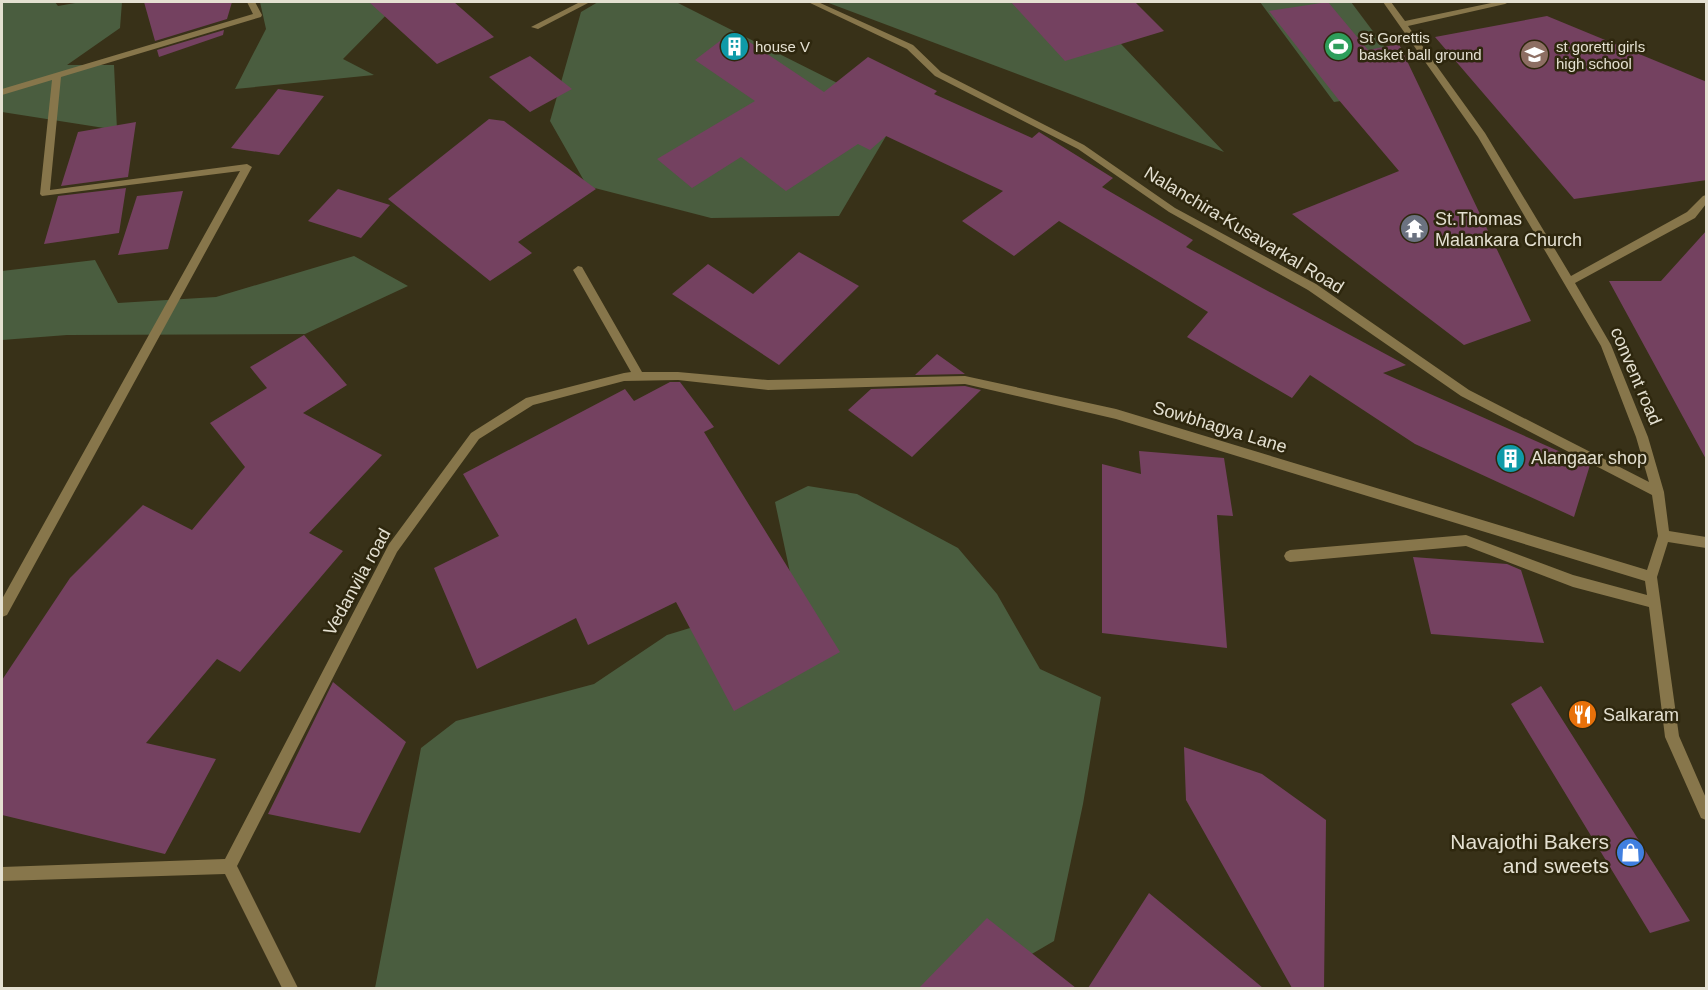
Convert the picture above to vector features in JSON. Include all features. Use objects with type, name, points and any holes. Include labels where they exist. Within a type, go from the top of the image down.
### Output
[{"type":"street","points":[[2,92],[258,15],[251,2]]},
{"type":"street","points":[[535,27],[586,2]]},
{"type":"street","name":"Nalanchira-Kusavarkal Road","points":[[812,2],[910,47],[938,74],[1081,147],[1172,210],[1312,287],[1465,393],[1658,492]]},
{"type":"street","name":"convent road","points":[[1387,2],[1482,135],[1606,345],[1642,437],[1658,492],[1664,536],[1650,577],[1672,737],[1707,813]]},
{"type":"street","points":[[1404,24],[1505,2]]},
{"type":"street","points":[[2,610],[248,166],[45,194],[57,76]]},
{"type":"street","points":[[1569,282],[1691,216],[1707,198]]},
{"type":"street","points":[[578,270],[640,378]]},
{"type":"street","name":"Sowbhagya Lane","points":[[640,378],[678,376],[768,385],[965,380],[1116,414],[1650,577]]},
{"type":"street","name":"Vedanvila road","points":[[229,866],[393,548],[475,436],[530,402],[624,377],[640,378]]},
{"type":"street","points":[[1664,536],[1707,542]]},
{"type":"street","points":[[1290,556],[1466,540],[1573,581],[1655,603]]},
{"type":"street","points":[[2,874],[229,866],[290,988]]},
{"type":"green space","points":[[2,2],[55,2],[58,6],[81,2],[122,2],[120,28],[67,65],[114,65],[117,130],[2,112]]},
{"type":"green space","points":[[260,2],[399,2],[343,59],[374,75],[235,89],[266,29]]},
{"type":"green space","points":[[598,2],[676,2],[899,114],[839,216],[711,218],[587,186],[550,121],[581,12]]},
{"type":"green space","points":[[826,2],[1081,2],[1224,152]]},
{"type":"green space","name":"St Gorettis basket ball ground","points":[[1260,2],[1351,2],[1417,90],[1334,102]]},
{"type":"green space","points":[[354,256],[408,286],[305,334],[67,335],[2,340],[2,271],[95,260],[118,303],[216,297]]},
{"type":"green space","points":[[808,486],[857,494],[958,548],[997,594],[1040,669],[1101,697],[1083,804],[1054,941],[974,988],[375,988],[421,748],[456,721],[594,684],[667,635],[795,596],[775,502]]},
{"type":"building","points":[[144,2],[232,2],[227,19],[155,41]]},
{"type":"building","points":[[369,2],[454,2],[494,37],[437,64]]},
{"type":"building","points":[[1011,2],[1135,2],[1164,31],[1065,61]]},
{"type":"building","points":[[1328,2],[1368,50],[1399,44],[1531,321],[1464,345],[1292,214],[1399,171],[1338,99],[1269,11]]},
{"type":"building","points":[[1547,16],[1707,82],[1707,180],[1574,199],[1435,37]]},
{"type":"building","points":[[224,30],[223,35],[159,57],[157,50]]},
{"type":"building","points":[[733,31],[824,92],[868,57],[937,91],[934,94],[1032,138],[1039,132],[1113,178],[1102,187],[1193,240],[1186,247],[1406,365],[1383,373],[1590,465],[1574,517],[1415,444],[1310,375],[1292,398],[1187,337],[1208,312],[1059,221],[1014,256],[962,221],[1003,191],[886,136],[870,150],[858,144],[786,191],[741,157],[692,188],[657,159],[755,101],[695,60]]},
{"type":"building","points":[[530,56],[572,89],[530,112],[489,77]]},
{"type":"building","points":[[278,89],[324,96],[279,155],[231,148]]},
{"type":"building","points":[[489,119],[504,121],[596,189],[518,242],[532,253],[490,281],[388,199]]},
{"type":"building","points":[[136,122],[128,177],[61,186],[78,132]]},
{"type":"building","points":[[126,188],[119,233],[44,244],[58,196]]},
{"type":"building","points":[[338,189],[390,205],[361,238],[308,221]]},
{"type":"building","points":[[183,191],[168,249],[118,255],[137,196]]},
{"type":"building","points":[[1707,230],[1707,461],[1609,281],[1661,281]]},
{"type":"building","points":[[799,252],[859,286],[779,365],[672,294],[708,264],[753,294]]},
{"type":"building","points":[[304,335],[347,385],[303,413],[382,455],[309,533],[343,551],[240,672],[217,659],[146,743],[216,759],[165,854],[2,815],[2,680],[70,578],[143,505],[192,530],[245,467],[210,423],[267,388],[250,367]]},
{"type":"building","points":[[937,354],[965,374],[915,375]]},
{"type":"building","points":[[670,382],[680,382],[714,427],[704,432],[840,652],[734,711],[676,602],[588,645],[576,618],[477,669],[434,568],[499,536],[463,474],[625,389],[634,401]]},
{"type":"building","points":[[965,386],[981,390],[912,457],[848,410],[871,389]]},
{"type":"building","points":[[1139,451],[1224,458],[1233,516],[1217,515],[1227,648],[1102,633],[1102,464],[1141,474]]},
{"type":"building","points":[[1413,557],[1507,564],[1521,570],[1544,643],[1431,634]]},
{"type":"building","points":[[333,682],[406,742],[360,833],[268,814]]},
{"type":"building","points":[[1541,686],[1690,921],[1650,933],[1511,704]]},
{"type":"building","points":[[1184,747],[1262,774],[1326,820],[1324,988],[1292,988],[1186,800]]},
{"type":"building","points":[[1149,893],[1263,988],[1088,988]]},
{"type":"building","points":[[987,918],[1076,988],[919,988]]},
{"type":"place","name":"house V","points":[[734,46]]},
{"type":"place","name":"St Gorettis basket ball ground","points":[[1338,46]]},
{"type":"place","name":"st goretti girls high school","points":[[1535,55]]},
{"type":"place","name":"St.Thomas Malankara Church","points":[[1414,229]]},
{"type":"place","name":"Alangaar shop","points":[[1510,458]]},
{"type":"place","name":"Salkaram","points":[[1582,715]]},
{"type":"place","name":"Navajothi Bakers and sweets","points":[[1630,853]]}]
